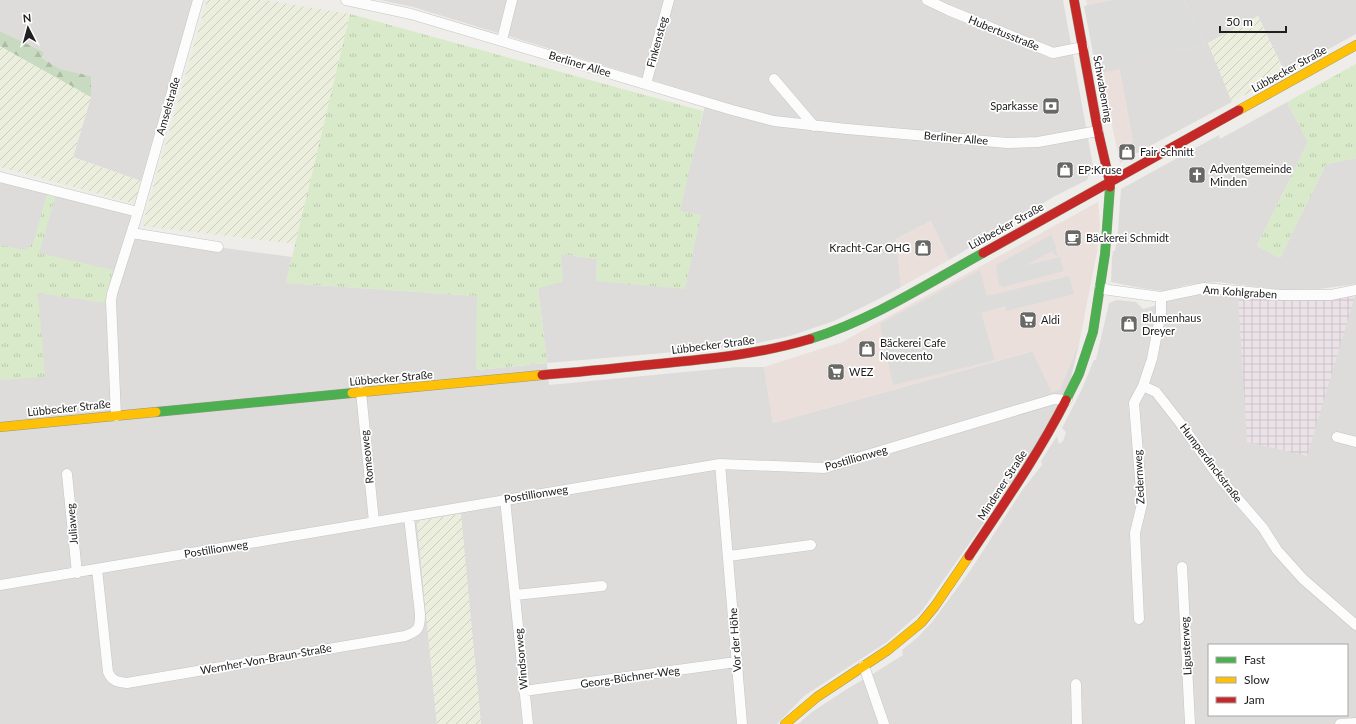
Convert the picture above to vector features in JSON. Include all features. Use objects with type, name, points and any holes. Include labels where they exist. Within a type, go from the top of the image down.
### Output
[{"type":"main road","name":"Schwabenring","points":[[1074,0],[1084,47],[1098,130],[1110,183]]},
{"type":"main road","name":"Lübbecker Straße","points":[[0,427],[735,356],[790,345],[836,331],[881,310],[1356,45]]},
{"type":"main road","name":"Mindener Straße","points":[[785,724],[822,693],[896,644],[922,622],[935,606],[1016,487],[1048,435],[1079,374],[1093,332],[1105,254],[1110,183]]},
{"type":"street","name":"Amselstraße","points":[[116,416],[111,302],[198,0]]},
{"type":"street","name":"Berliner Allee","points":[[346,0],[411,14],[732,110],[774,121],[814,126],[1007,143],[1038,142],[1098,130]]},
{"type":"street","points":[[502,40],[512,0]]},
{"type":"street","name":"Finkensteg","points":[[646,84],[669,0]]},
{"type":"street","name":"Hubertusstraße","points":[[927,0],[949,5],[1054,53],[1084,47]]},
{"type":"street","points":[[774,79],[814,126]]},
{"type":"street","points":[[0,177],[138,212]]},
{"type":"street","points":[[132,233],[218,247]]},
{"type":"street","name":"Am Kohlgraben","points":[[1100,288],[1161,296],[1204,288],[1282,295],[1331,295],[1356,290]]},
{"type":"street","points":[[1143,386],[1152,359],[1161,312],[1161,296]]},
{"type":"street","name":"Zedernweg","points":[[1139,619],[1135,534],[1142,504],[1134,403],[1143,386]]},
{"type":"street","name":"Humperdinckstraße","points":[[1143,386],[1156,392],[1182,424],[1219,478],[1263,528],[1277,550],[1303,579],[1356,624]]},
{"type":"street","name":"Romeoweg","points":[[361,392],[374,522]]},
{"type":"street","name":"Postillionweg","points":[[0,585],[720,464],[824,468],[1054,400],[1067,400]]},
{"type":"street","points":[[1337,437],[1356,442]]},
{"type":"street","name":"Vor der Höhe","points":[[720,464],[742,724]]},
{"type":"street","name":"Juliaweg","points":[[68,474],[77,573]]},
{"type":"street","name":"Windsorweg","points":[[505,499],[528,724]]},
{"type":"street","name":"Wernher-Von-Braun-Straße","points":[[97,569],[108,672],[110,677],[115,681],[127,683],[405,636],[413,633],[418,629],[420,624],[420,614],[410,517]]},
{"type":"street","points":[[728,556],[811,544]]},
{"type":"street","name":"Ligusterweg","points":[[1182,568],[1190,724]]},
{"type":"street","points":[[515,595],[602,586]]},
{"type":"street","name":"Georg-Büchner-Weg","points":[[524,691],[736,662]]},
{"type":"street","points":[[863,666],[884,724]]},
{"type":"street","points":[[1076,684],[1077,724]]},
{"type":"street","points":[[1340,724],[1356,723]]},
{"type":"shaded area","points":[[0,0],[193,0],[141,181],[73,157],[91,97],[91,76],[60,69],[42,58],[44,52],[0,31]]},
{"type":"shaded area","points":[[380,0],[1063,0],[1093,166],[1087,180],[1055,196],[949,260],[931,221],[896,239],[901,287],[834,321],[790,336],[744,346],[547,363],[538,288],[561,254],[597,259],[596,281],[700,215],[679,211],[707,97],[413,7]]},
{"type":"shaded area","points":[[1086,0],[1184,0],[1205,45],[1118,62],[1135,154],[1120,163]]},
{"type":"shaded area","points":[[1114,0],[1184,0],[1205,45],[1119,62],[1120,69],[1097,74],[1084,6]]},
{"type":"shaded area","points":[[1184,0],[1356,0],[1356,34],[1285,73],[1258,16],[1208,43],[1232,102],[1135,154],[1118,62],[1205,45]]},
{"type":"shaded area","points":[[1287,102],[1308,142],[1257,246],[1280,258],[1326,164],[1356,158],[1356,284],[1319,289],[1282,290],[1217,282],[1187,285],[1163,291],[1111,282],[1113,251],[1115,251],[1118,231],[1121,189],[1219,135],[1220,139]]},
{"type":"shaded area","points":[[0,178],[134,215],[128,235],[292,257],[286,283],[477,296],[477,370],[547,363],[549,385],[737,367],[764,367],[773,423],[1033,351],[1052,392],[1060,389],[1080,339],[1066,400],[1011,484],[921,612],[887,642],[804,696],[777,724],[481,724],[460,514],[417,521],[437,724],[0,724]]},
{"type":"shaded area","points":[[1098,202],[1100,225],[1097,252],[1080,339],[1060,389],[1052,392],[1032,351],[773,423],[764,367],[842,342]]},
{"type":"shaded area","points":[[931,221],[949,260],[901,287],[896,239]]},
{"type":"shaded area","points":[[1051,235],[1057,248],[1055,249],[1058,255],[1056,256],[1052,251],[1028,265],[1060,257],[1064,271],[1003,287],[999,285],[996,265]]},
{"type":"shaded area","points":[[980,270],[987,296],[1069,276],[1074,294],[1006,311],[1005,306],[981,313],[995,360],[893,385],[880,324]]},
{"type":"shaded area","points":[[1202,292],[1282,300],[1355,296],[1356,293],[1356,724],[889,724],[871,675],[903,655],[902,650],[918,637],[932,622],[970,571],[1023,489],[1042,465],[1041,461],[1057,436],[1059,444],[1063,441],[1066,432],[1062,428],[1081,391],[1094,360],[1096,360],[1109,303],[1117,300],[1136,302],[1143,309],[1161,304],[1164,300]]},
{"type":"shaded area","points":[[1238,296],[1294,301],[1355,296],[1307,456],[1247,442]]},
{"type":"shaded area","points":[[864,679],[879,724],[798,724],[812,712]]},
{"type":"green space","points":[[207,0],[264,0],[350,14],[296,244],[142,226]]},
{"type":"green space","points":[[350,14],[703,111],[680,211],[701,215],[685,289],[596,281],[597,259],[561,254],[563,282],[538,288],[547,363],[476,370],[477,296],[286,283]]},
{"type":"green space","points":[[1258,16],[1285,73],[1232,102],[1208,43]]},
{"type":"green space","points":[[0,31],[44,52],[42,58],[60,69],[91,76],[91,97],[0,46]]},
{"type":"green space","points":[[0,46],[91,97],[73,157],[141,181],[136,204],[0,167]]},
{"type":"green space","points":[[1356,64],[1356,158],[1326,164],[1280,258],[1257,246],[1308,142],[1287,102]]},
{"type":"green space","points":[[47,193],[56,195],[39,253],[113,270],[105,299],[106,303],[38,293],[45,377],[0,380],[0,245],[25,250],[34,241]]},
{"type":"green space","points":[[461,514],[481,724],[437,724],[417,521]]},
{"type":"traffic: fast","points":[[1066,400],[1079,374],[1093,332],[1105,254],[1110,187]]},
{"type":"traffic: fast","points":[[810,339],[877,312],[983,253]]},
{"type":"traffic: fast","points":[[156,412],[352,393]]},
{"type":"traffic: slow","points":[[1239,110],[1356,45]]},
{"type":"traffic: slow","points":[[352,393],[542,375]]},
{"type":"traffic: slow","points":[[0,427],[156,412]]},
{"type":"traffic: slow","points":[[785,724],[817,697],[888,650],[921,623],[935,606],[969,556]]},
{"type":"traffic: jam","points":[[1074,0],[1110,187]]},
{"type":"traffic: jam","points":[[983,253],[1239,110]]},
{"type":"traffic: jam","points":[[542,375],[715,358],[772,349],[810,339]]},
{"type":"traffic: jam","points":[[969,556],[1032,460],[1066,400]]},
{"type":"place","name":"Sparkasse","points":[[1051,106]]},
{"type":"place","name":"Fair Schnitt","points":[[1127,152]]},
{"type":"place","name":"EP:Kruse","points":[[1065,170]]},
{"type":"place","name":"Adventgemeinde Minden","points":[[1197,175]]},
{"type":"place","name":"Bäckerei Schmidt","points":[[1073,238]]},
{"type":"place","name":"Kracht-Car OHG","points":[[923,248]]},
{"type":"place","name":"Aldi","points":[[1028,320]]},
{"type":"place","name":"Blumenhaus Dreyer","points":[[1129,324]]},
{"type":"place","name":"Bäckerei Cafe Novecento","points":[[867,349]]},
{"type":"place","name":"WEZ","points":[[836,372]]}]
